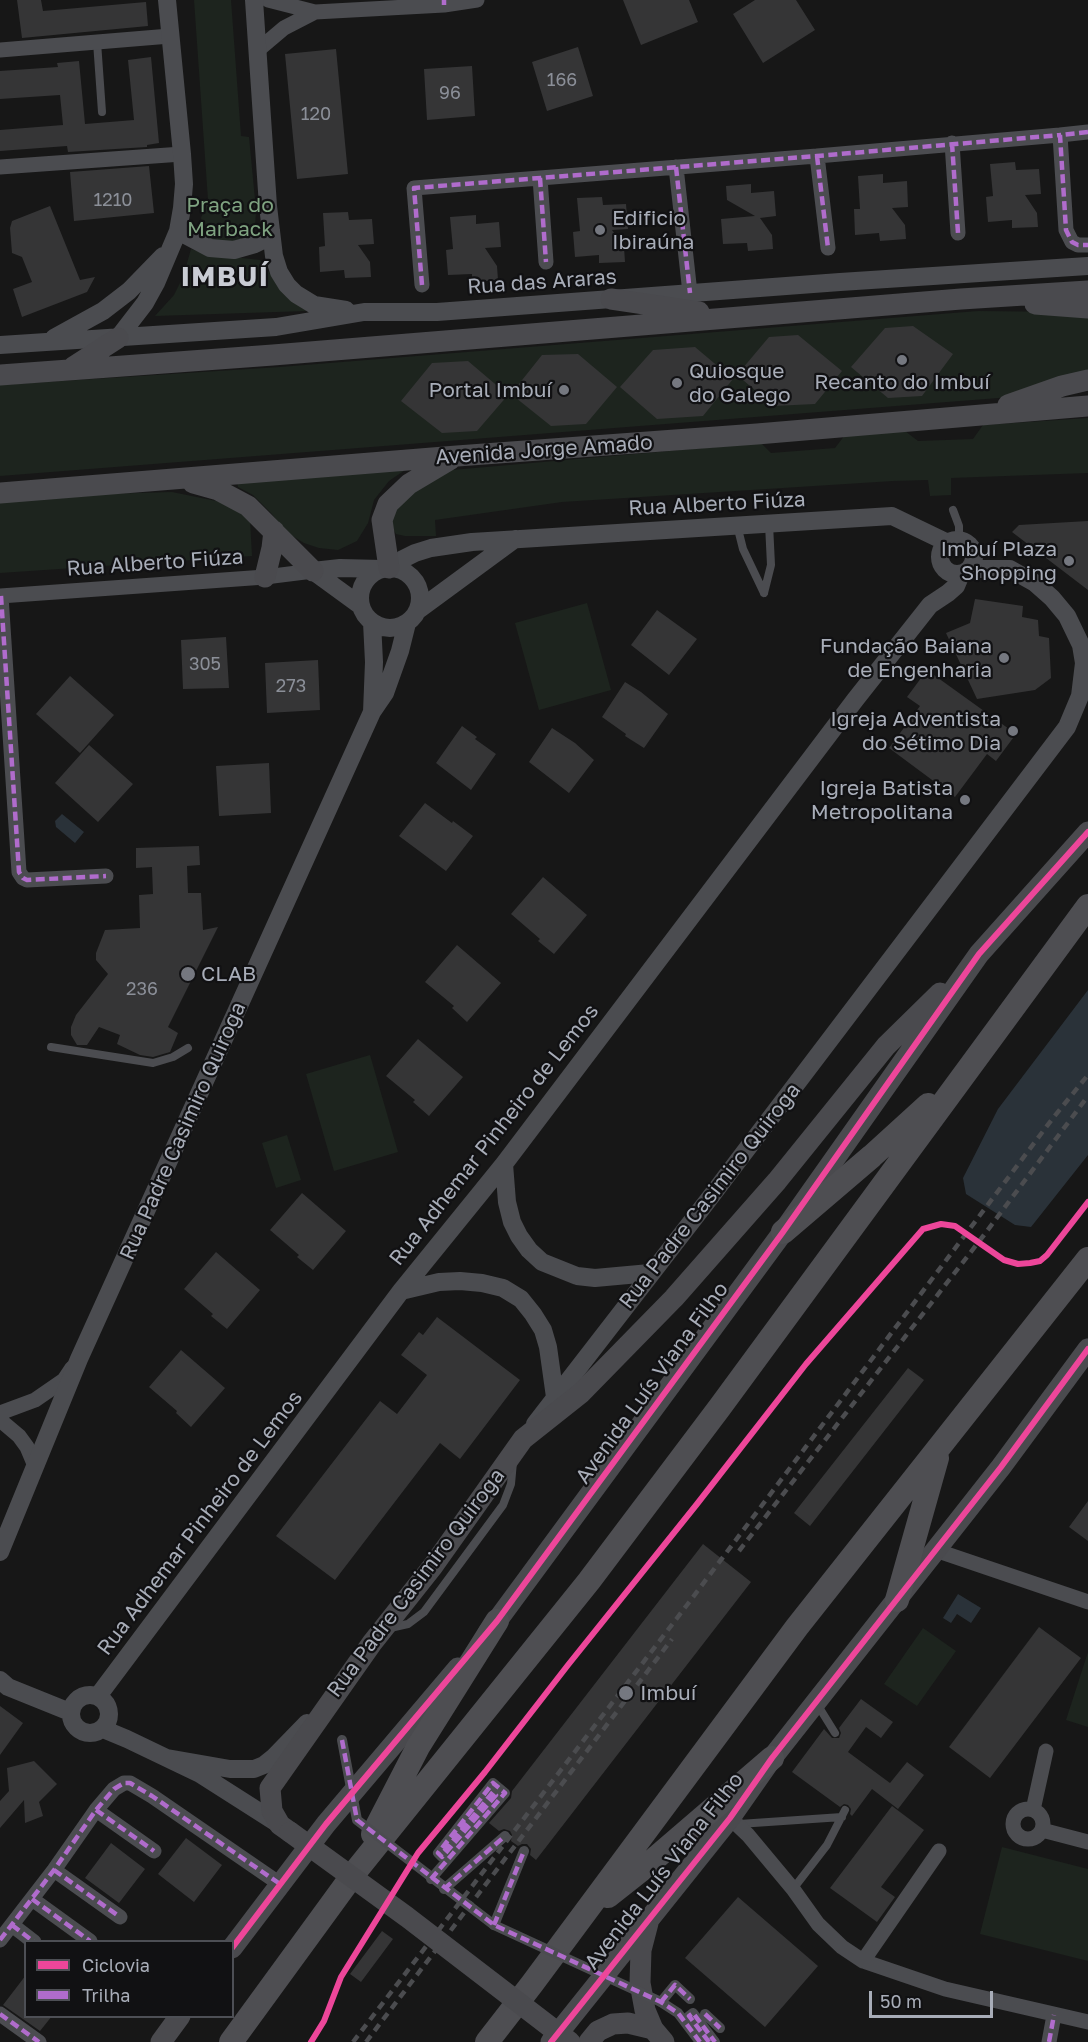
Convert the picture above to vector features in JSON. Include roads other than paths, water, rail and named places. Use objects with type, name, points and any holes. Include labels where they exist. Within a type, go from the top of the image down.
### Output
[{"type":"highway","points":[[231,2042],[355,1872],[589,1581],[1088,906]]},
{"type":"highway","points":[[783,1232],[872,1156],[967,1069]]},
{"type":"highway","name":"Avenida Luís Viana Filho","points":[[487,2042],[797,1627],[1088,1259]]},
{"type":"highway","points":[[897,1600],[910,1547],[942,1442]]},
{"type":"highway","points":[[355,1872],[418,1747],[497,1621]]},
{"type":"highway","points":[[583,1916],[651,1862],[772,1758]]},
{"type":"main road","points":[[0,375],[1088,291]]},
{"type":"main road","points":[[611,299],[735,318]]},
{"type":"main road","points":[[961,299],[1088,308]]},
{"type":"main road","points":[[68,370],[118,338]]},
{"type":"main road","points":[[982,415],[1062,386],[1088,380]]},
{"type":"main road","name":"Avenida Jorge Amado","points":[[0,494],[1088,406]]},
{"type":"main road","points":[[388,568],[382,520],[388,504],[409,484],[457,456]]},
{"type":"main road","points":[[179,479],[234,497],[248,506],[313,572]]},
{"type":"main road","points":[[265,577],[274,531]]},
{"type":"main road","name":"Avenida Luís Viana Filho","points":[[234,1945],[326,1824],[497,1621],[783,1232],[979,954],[1088,832]]},
{"type":"main road","points":[[518,1446],[581,1393],[674,1298],[777,1181],[886,1046],[979,954]]},
{"type":"main road","name":"Avenida Luís Viana Filho","points":[[552,2042],[650,1917],[734,1821],[772,1758],[1001,1467],[1088,1349]]},
{"type":"main road","name":"Rua Padre Casimiro Quiroga","points":[[338,1690],[433,1566],[518,1446]]},
{"type":"main road","points":[[338,1690],[270,1788],[272,1811],[285,1829],[407,1917],[570,2042]]},
{"type":"main road","points":[[650,1917],[641,1950],[640,1983],[645,2010],[659,2035]]},
{"type":"main road","points":[[161,2042],[179,2018]]},
{"type":"main road","points":[[589,2042],[598,2031],[613,2024],[628,2023],[659,2035]]},
{"type":"street","points":[[118,338],[145,303],[176,237],[184,184],[167,0]]},
{"type":"street","points":[[254,0],[271,230],[279,272],[296,294],[314,305],[364,312]]},
{"type":"street","points":[[268,0],[315,12],[477,0]]},
{"type":"street","points":[[258,50],[284,28],[315,12]]},
{"type":"street","points":[[0,50],[170,36]]},
{"type":"street","points":[[422,285],[414,188],[1088,132]]},
{"type":"street","points":[[1060,135],[1066,230],[1072,242],[1078,245],[1088,245]]},
{"type":"street","points":[[952,143],[958,233]]},
{"type":"street","points":[[0,167],[182,154]]},
{"type":"street","points":[[817,156],[828,248]]},
{"type":"street","points":[[676,167],[690,293]]},
{"type":"street","points":[[540,178],[546,262]]},
{"type":"street","points":[[176,237],[210,248],[234,250],[255,244],[271,230]]},
{"type":"street","points":[[44,342],[74,328],[129,291],[153,268],[176,237]]},
{"type":"street","name":"Rua das Araras","points":[[0,345],[276,327],[364,312],[437,312],[1088,266]]},
{"type":"street","name":"Rua Alberto Fiúza","points":[[0,596],[265,577],[340,568],[388,568],[409,556],[431,548],[516,538],[892,516],[954,542]]},
{"type":"street","name":"Rua Alberto Fiúza","points":[[917,528],[941,563]]},
{"type":"street","points":[[313,572],[361,606],[372,622],[389,628],[412,617],[516,538]]},
{"type":"street","points":[[954,542],[969,545],[974,554],[974,560],[965,572],[951,573],[941,563],[942,550],[954,542]]},
{"type":"street","name":"Rua Adhemar Pinheiro de Lemos","points":[[930,605],[931,594],[941,563]]},
{"type":"street","points":[[361,606],[360,597],[366,579],[388,568],[409,574],[418,587],[420,595],[412,617]]},
{"type":"street","name":"Rua Padre Casimiro Quiroga","points":[[518,1446],[650,1273],[710,1199],[1067,727],[1080,696],[1084,663],[1081,645],[1067,616],[1035,583],[1010,569],[965,572]]},
{"type":"street","name":"Rua Adhemar Pinheiro de Lemos","points":[[98,1696],[401,1291],[504,1164],[848,709],[930,605],[956,586],[965,572]]},
{"type":"street","points":[[0,596],[19,872],[27,880],[106,876]]},
{"type":"street","name":"Rua Padre Casimiro Quiroga","points":[[0,1552],[79,1359],[372,712],[385,693],[412,617]]},
{"type":"street","name":"Rua Padre Casimiro Quiroga","points":[[372,622],[374,662],[372,712]]},
{"type":"street","points":[[504,1164],[507,1202],[512,1222],[529,1250],[542,1262],[577,1276],[595,1278],[650,1273]]},
{"type":"street","points":[[401,1291],[439,1282],[460,1281],[503,1288],[520,1299],[543,1330],[548,1347],[555,1397]]},
{"type":"street","points":[[0,1413],[35,1400],[51,1390],[64,1380],[79,1359]]},
{"type":"street","points":[[0,1420],[19,1436],[27,1447],[35,1466]]},
{"type":"street","points":[[935,1550],[1088,1602]]},
{"type":"street","points":[[0,1680],[8,1687],[48,1703],[73,1706]]},
{"type":"street","name":"Rua Padre Casimiro Quiroga","points":[[166,1758],[230,1769],[254,1769],[264,1765],[338,1690]]},
{"type":"street","points":[[86,1695],[98,1696],[108,1706],[106,1724],[92,1734],[81,1731],[72,1723],[73,1706],[86,1695]]},
{"type":"street","name":"Rua Padre Casimiro Quiroga","points":[[106,1724],[127,1738],[200,1774],[285,1829]]},
{"type":"street","points":[[342,1740],[357,1820],[444,1889],[494,1925],[660,2002],[678,2013],[700,2042]]},
{"type":"street","points":[[1033,1810],[1046,1750]]},
{"type":"street","points":[[0,1940],[96,1810],[114,1789],[124,1783],[130,1783],[280,1884]]},
{"type":"street","points":[[431,1879],[505,1793],[493,1783],[438,1853],[442,1857],[496,1795],[493,1792],[442,1854]]},
{"type":"street","points":[[96,1810],[154,1851]]},
{"type":"street","points":[[1033,1810],[1042,1820],[1042,1830],[1030,1839],[1021,1837],[1014,1830],[1013,1820],[1019,1812],[1033,1810]]},
{"type":"street","points":[[734,1821],[793,1889],[818,1924],[842,1947],[863,1960],[945,1989],[1088,2022]]},
{"type":"street","points":[[1042,1830],[1088,1842]]},
{"type":"street","points":[[444,1889],[504,1836]]},
{"type":"street","points":[[494,1925],[524,1851]]},
{"type":"street","points":[[863,1960],[939,1851]]},
{"type":"street","points":[[54,1869],[120,1917]]},
{"type":"street","points":[[32,1899],[89,1940]]},
{"type":"street","points":[[12,1925],[33,1940]]},
{"type":"street","points":[[660,2002],[675,1985],[690,1999]]},
{"type":"street","points":[[709,2042],[689,2016],[693,2013],[715,2042]]},
{"type":"street","points":[[0,2014],[39,2042]]},
{"type":"street","points":[[705,2014],[720,2028]]},
{"type":"street","points":[[1049,2042],[1054,2015]]},
{"type":"lane","points":[[97,42],[102,112]]},
{"type":"lane","points":[[953,510],[959,526],[954,542]]},
{"type":"lane","points":[[737,525],[743,549],[764,593],[771,565],[769,523]]},
{"type":"lane","points":[[51,1047],[153,1063],[173,1057],[188,1047]]},
{"type":"lane","points":[[816,1702],[836,1733]]},
{"type":"lane","points":[[734,1821],[843,1814],[827,1845],[793,1889]]},
{"type":"railway","points":[[353,2042],[687,1605],[1053,1118],[1088,1075]]},
{"type":"railway","points":[[739,1551],[984,1235],[1088,1096]]},
{"type":"railway","points":[[366,2042],[672,1639]]},
{"type":"place","name":"Edificio Ibiraúna","points":[[600,230]]},
{"type":"place","name":"Recanto do Imbuí","points":[[902,360]]},
{"type":"place","name":"Quiosque do Galego","points":[[677,383]]},
{"type":"place","name":"Portal Imbuí","points":[[564,390]]},
{"type":"place","name":"Imbuí Plaza Shopping","points":[[1069,561]]},
{"type":"place","name":"Fundação Baiana de Engenharia","points":[[1004,658]]},
{"type":"place","name":"Igreja Adventista do Sétimo Dia","points":[[1013,731]]},
{"type":"place","name":"Igreja Batista Metropolitana","points":[[965,800]]},
{"type":"place","name":"CLAB","points":[[188,974]]},
{"type":"place","name":"Imbuí","points":[[626,1693]]},
{"type":"district","name":"IMBUÍ","points":[[225,277]]},
{"type":"park label","name":"Praça do Marback","points":[[230,217]]}]
